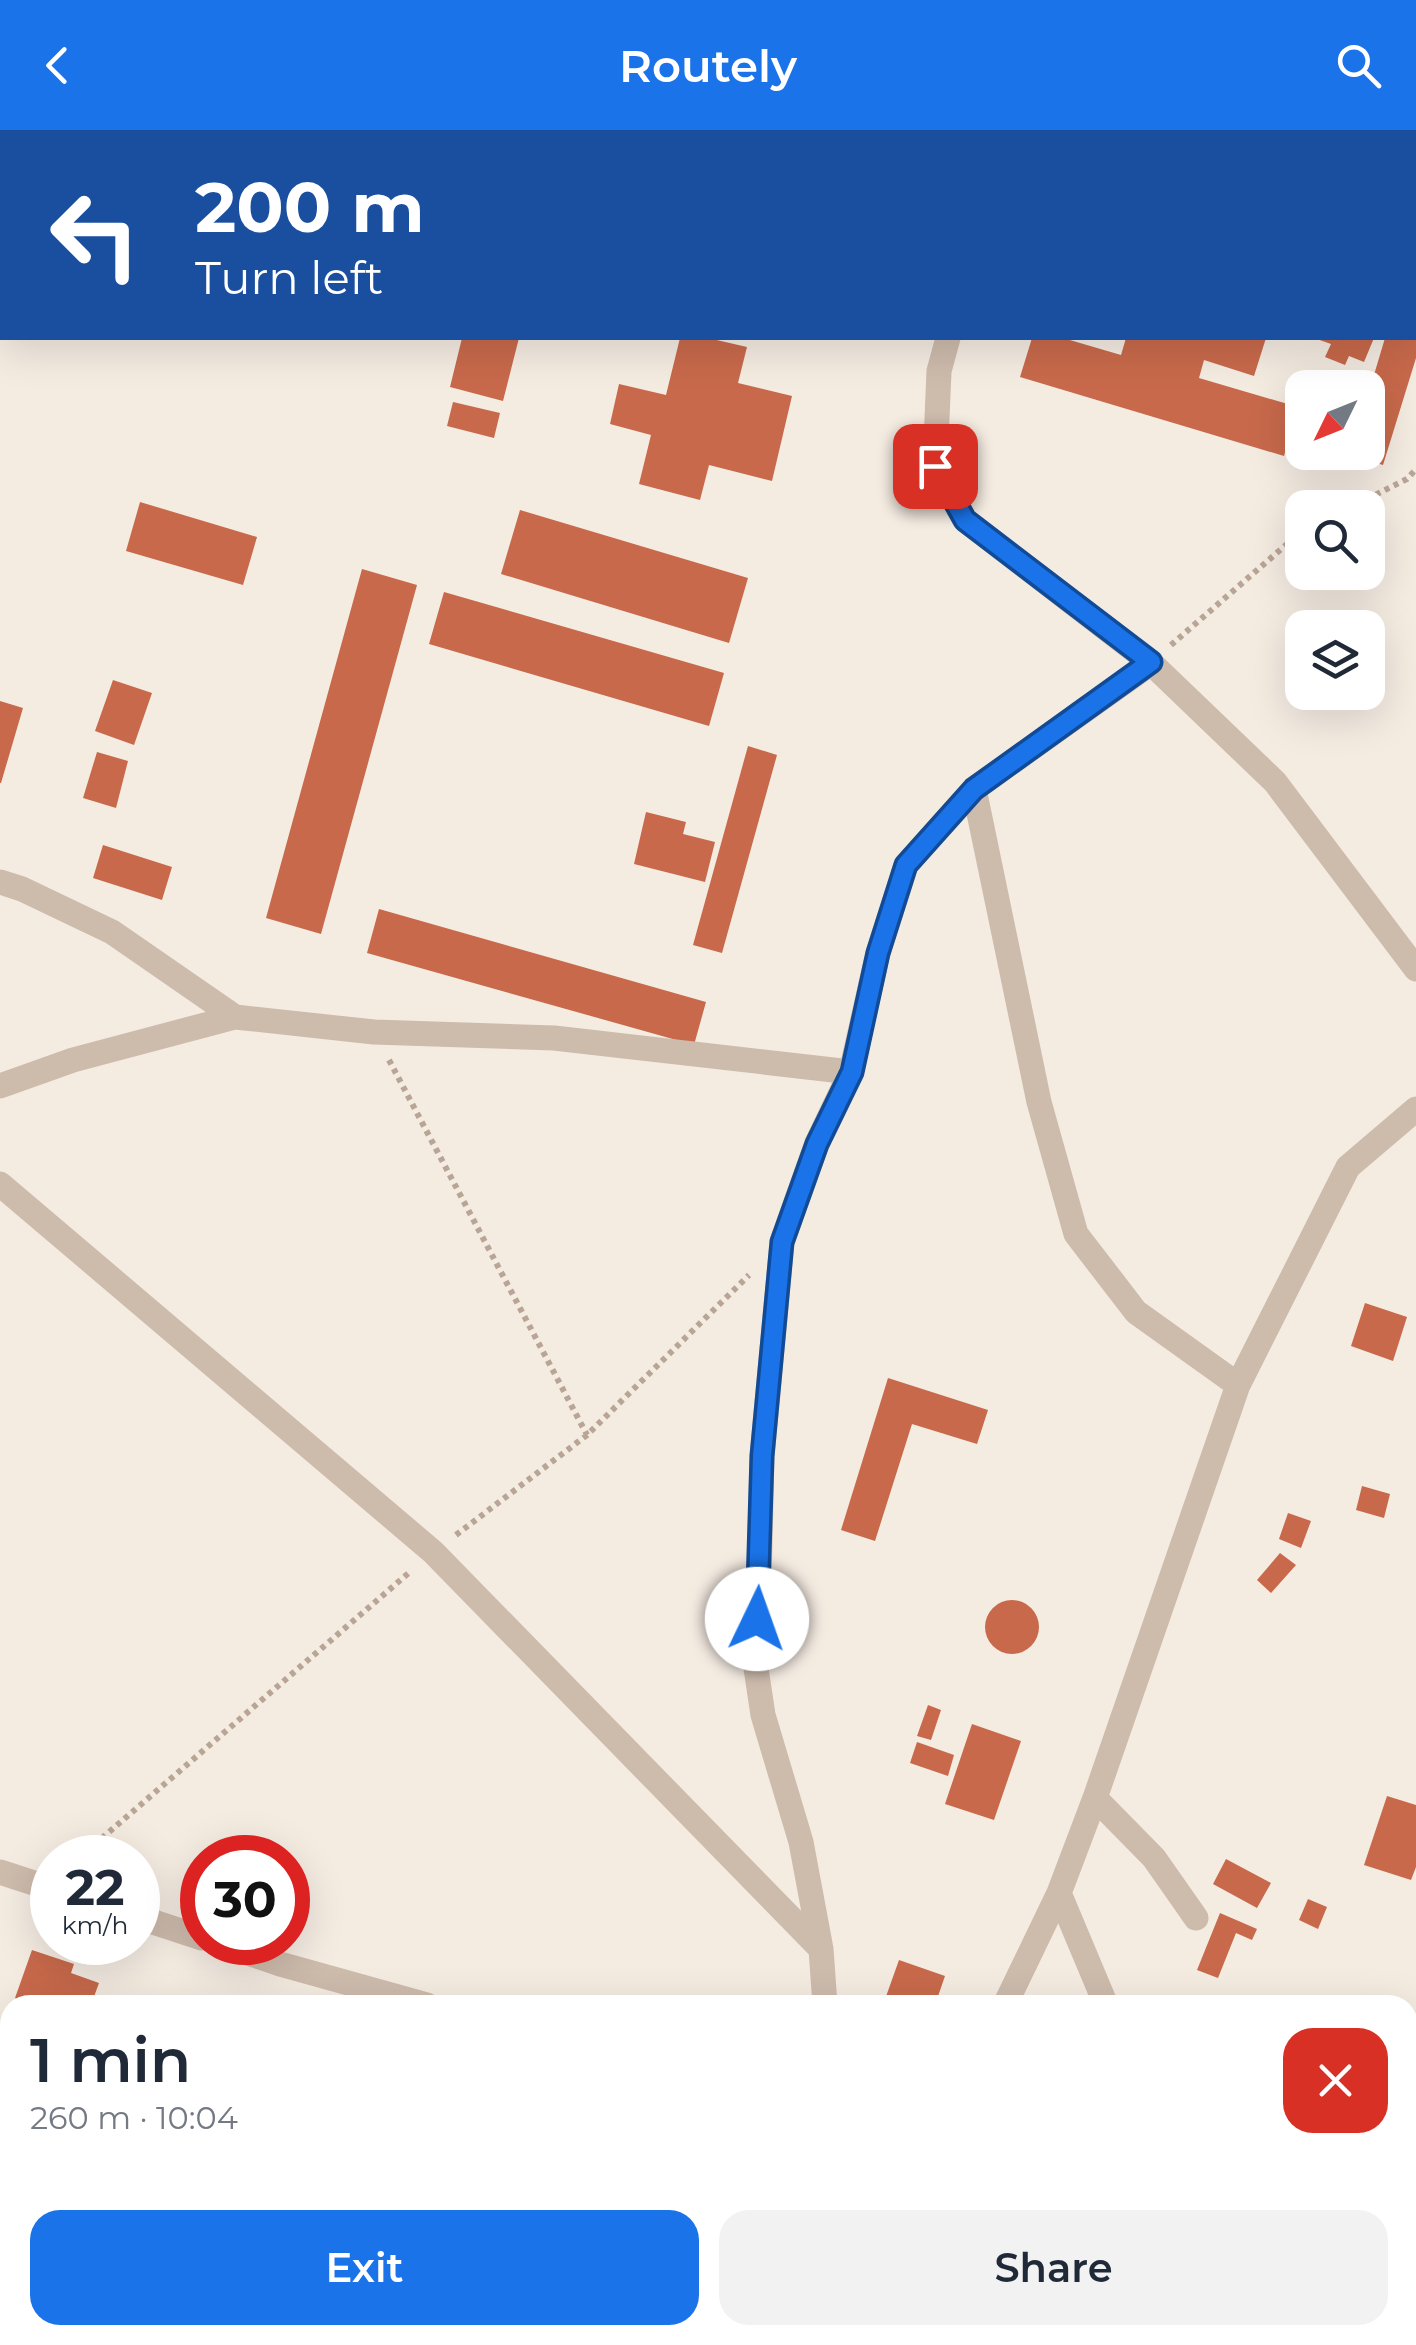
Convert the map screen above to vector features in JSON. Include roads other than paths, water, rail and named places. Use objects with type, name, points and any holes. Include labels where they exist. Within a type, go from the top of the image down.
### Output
[{"type":"street","points":[[947,340],[938,371],[935,466],[965,520],[1151,662],[1274,782],[1416,969]]},
{"type":"street","points":[[824,1995],[821,1949],[801,1842],[763,1715],[754,1655],[762,1456],[782,1242],[817,1144],[852,1072],[878,953],[906,865],[974,789],[1151,662]]},
{"type":"street","points":[[974,789],[1039,1102],[1076,1234],[1136,1312],[1238,1385]]},
{"type":"street","points":[[0,882],[112,932],[235,1017]]},
{"type":"street","points":[[0,1086],[73,1060],[235,1017],[374,1032],[554,1038],[852,1072]]},
{"type":"street","points":[[1010,1995],[1058,1893],[1095,1798],[1238,1385],[1348,1166],[1416,1108]]},
{"type":"street","points":[[0,1184],[433,1552],[821,1949]]},
{"type":"street","points":[[1095,1798],[1154,1858],[1196,1918]]},
{"type":"street","points":[[0,1872],[30,1882]]},
{"type":"street","points":[[1058,1893],[1102,1995]]},
{"type":"street","points":[[293,1965],[394,1995]]}]
